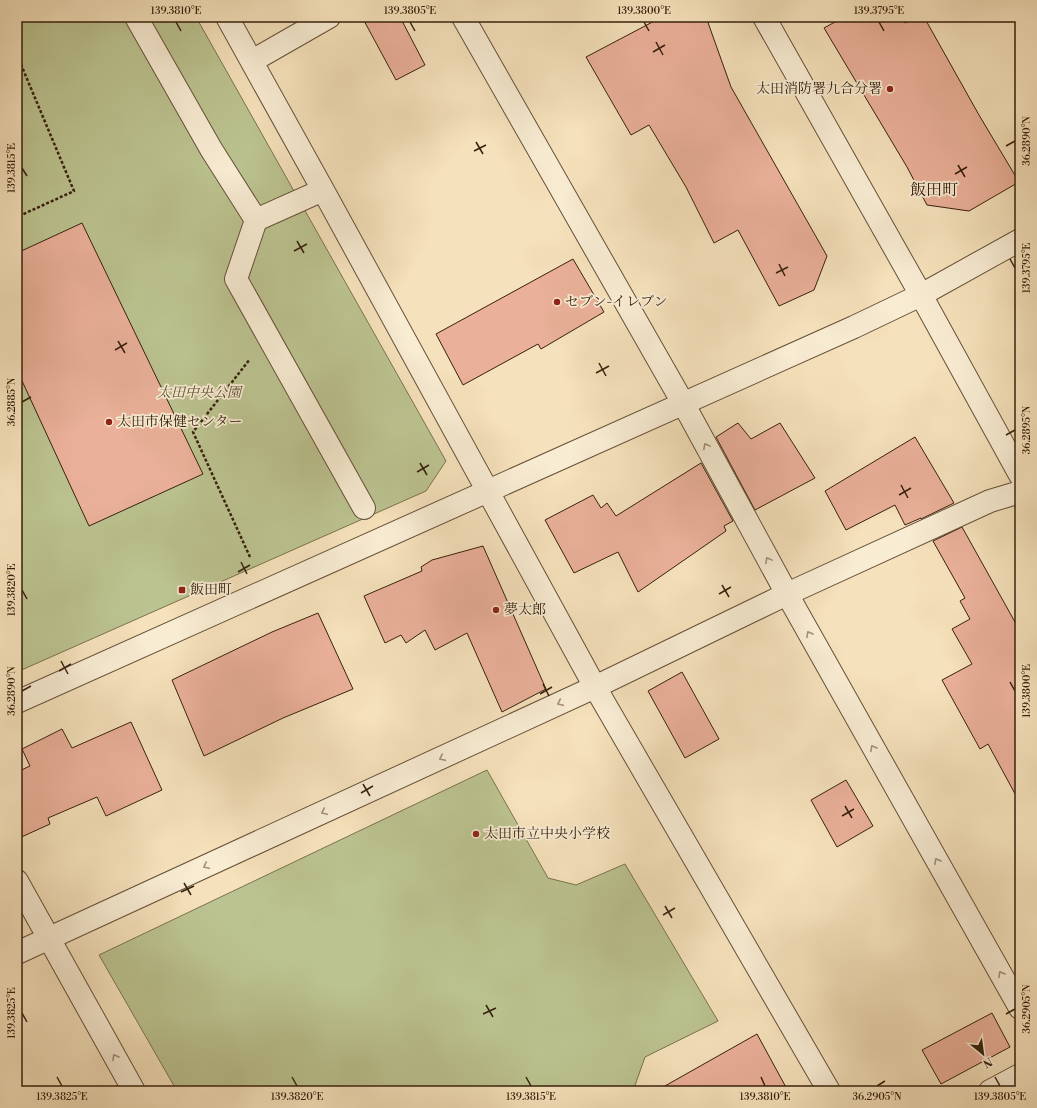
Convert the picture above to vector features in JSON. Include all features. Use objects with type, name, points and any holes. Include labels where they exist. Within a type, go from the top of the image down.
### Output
[{"type":"street","points":[[136,17],[211,149],[256,220]]},
{"type":"street","points":[[227,17],[596,687],[828,1091]]},
{"type":"street","points":[[252,61],[329,17]]},
{"type":"street","points":[[463,17],[683,403],[787,594],[1020,1008]]},
{"type":"street","points":[[764,17],[921,295],[1020,475]]},
{"type":"street","points":[[323,190],[256,220],[236,280],[364,508]]},
{"type":"street","points":[[17,702],[854,327],[921,295],[1020,240]]},
{"type":"street","points":[[17,953],[596,687],[787,594],[990,501],[1020,492]]},
{"type":"street","points":[[17,881],[134,1091]]},
{"type":"street","points":[[990,1091],[1020,1075]]},
{"type":"path","points":[[17,56],[74,191],[17,217]]},
{"type":"path","points":[[250,557],[193,432],[268,336]]},
{"type":"green space","name":"太田中央公園","points":[[17,17],[196,17],[446,461],[426,491],[17,672]]},
{"type":"green space","name":"太田市立中央小学校","points":[[487,770],[548,878],[576,885],[625,864],[718,1021],[645,1057],[633,1091],[177,1091],[99,955]]},
{"type":"building","points":[[362,17],[400,17],[425,65],[396,80]]},
{"type":"building","points":[[662,17],[706,17],[731,87],[827,256],[814,290],[779,306],[738,230],[714,243],[686,187],[649,125],[631,135],[586,57]]},
{"type":"building","points":[[844,17],[901,17],[905,23],[920,17],[924,17],[979,115],[1019,182],[969,211],[927,205],[907,167],[824,28]]},
{"type":"building","name":"太田市保健センター","points":[[82,223],[203,474],[89,526],[17,370],[17,253]]},
{"type":"building","points":[[573,259],[604,312],[541,349],[538,344],[463,385],[436,334]]},
{"type":"building","points":[[738,423],[751,439],[780,423],[815,478],[755,510],[716,437]]},
{"type":"building","points":[[915,437],[954,503],[905,525],[895,505],[846,530],[825,491]]},
{"type":"building","points":[[701,463],[733,521],[724,526],[726,531],[638,592],[618,552],[574,573],[545,520],[593,495],[601,508],[607,503],[616,516]]},
{"type":"building","points":[[962,527],[1020,631],[1020,803],[988,744],[980,749],[942,680],[972,664],[952,629],[970,619],[960,601],[965,598],[933,541]]},
{"type":"building","points":[[483,546],[546,689],[502,712],[467,633],[435,650],[425,630],[406,643],[401,635],[385,643],[364,596],[422,571],[421,567],[432,560]]},
{"type":"building","points":[[318,613],[353,689],[283,718],[204,756],[172,680],[272,632]]},
{"type":"building","points":[[682,672],[719,739],[685,758],[648,691]]},
{"type":"building","points":[[131,722],[162,790],[106,816],[97,797],[48,818],[50,824],[17,839],[17,772],[30,766],[22,749],[62,729],[72,748]]},
{"type":"building","points":[[846,780],[873,826],[837,847],[811,800]]},
{"type":"building","points":[[992,1013],[1010,1047],[941,1084],[922,1050]]},
{"type":"building","points":[[757,1034],[788,1091],[656,1091]]},
{"type":"place","name":"太田消防署九合分署","points":[[890,89]]},
{"type":"place","name":"セブン-イレブン","points":[[557,302]]},
{"type":"place","name":"太田市保健センター","points":[[109,422]]},
{"type":"place","name":"飯田町","points":[[182,590]]},
{"type":"place","name":"夢太郎","points":[[496,610]]},
{"type":"place","name":"太田市立中央小学校","points":[[476,834]]},
{"type":"district","name":"飯田町","points":[[934,190]]}]
